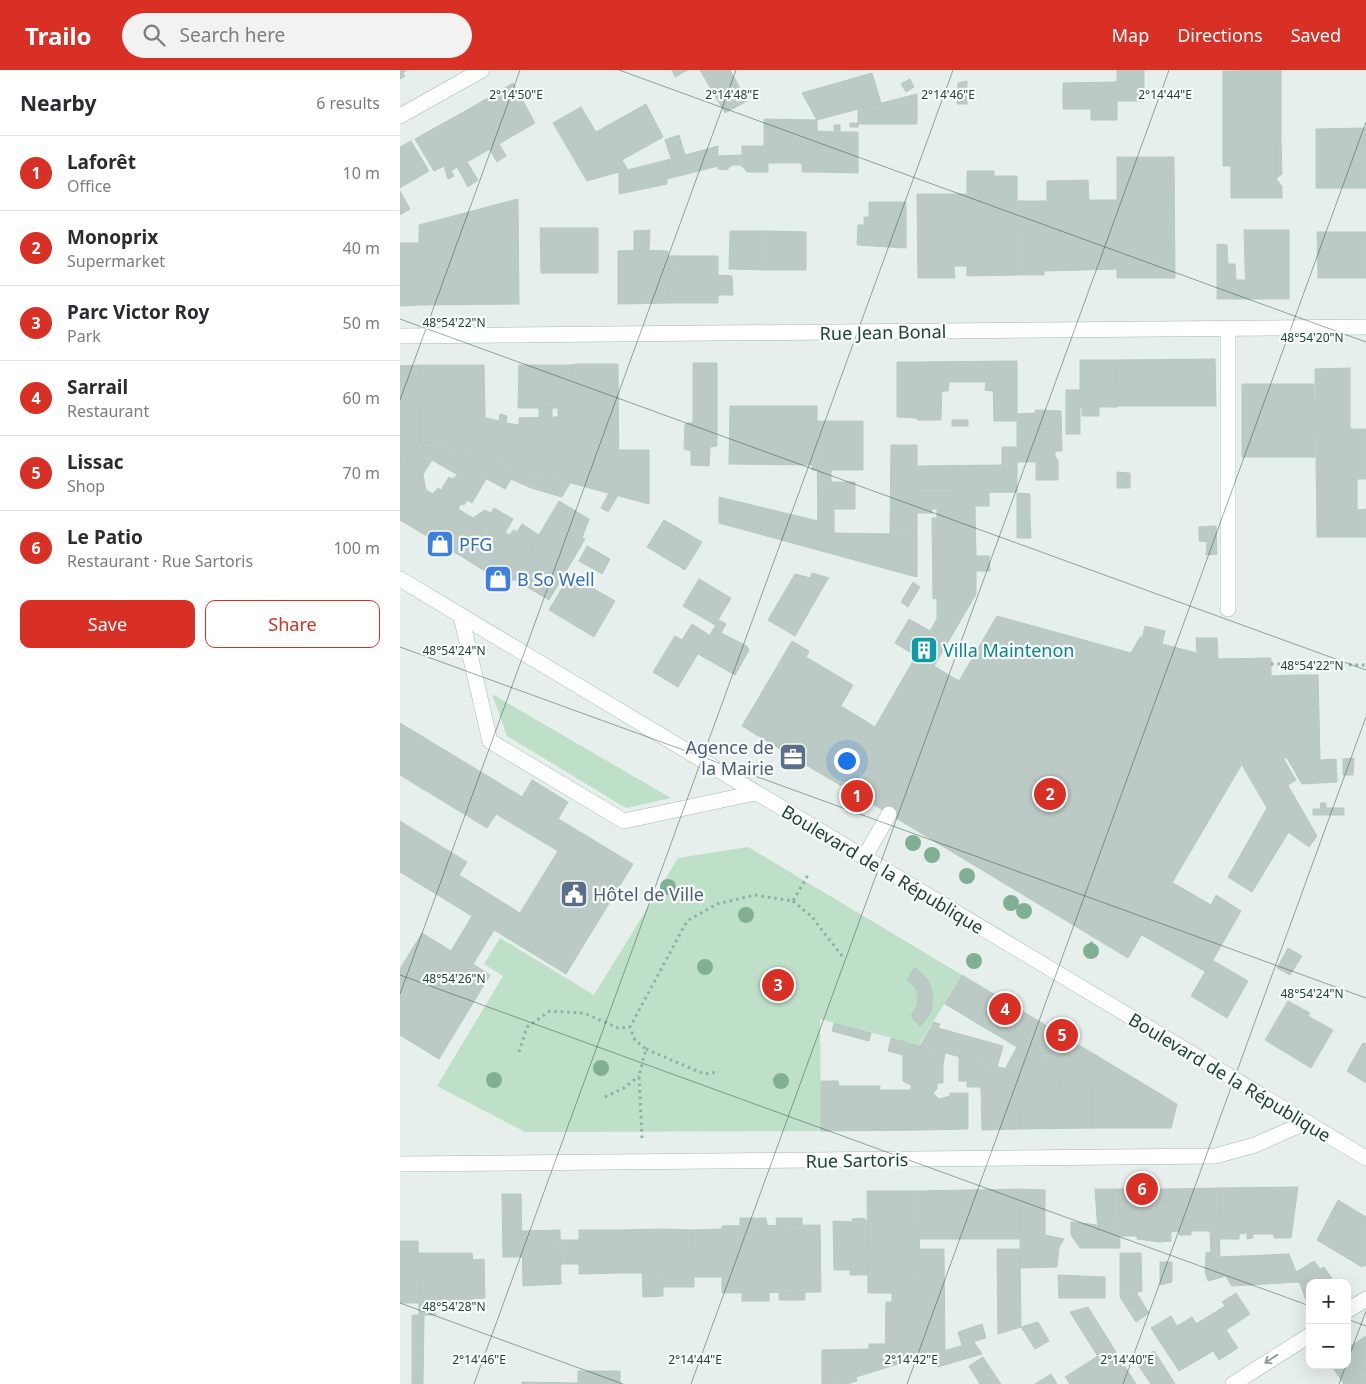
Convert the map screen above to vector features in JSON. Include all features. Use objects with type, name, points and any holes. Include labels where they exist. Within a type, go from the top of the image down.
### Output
[{"type":"street","points":[[400,116],[482,70]]},
{"type":"street","points":[[1228,328],[1228,609]]},
{"type":"street","name":"Rue Jean Bonal","points":[[400,336],[1366,328]]},
{"type":"street","name":"Boulevard de la République","points":[[400,579],[1366,1158]]},
{"type":"street","points":[[461,616],[490,742],[624,820],[755,793]]},
{"type":"street","points":[[864,858],[889,814]]},
{"type":"street","name":"Rue Sartoris","points":[[400,1164],[1215,1156],[1255,1145],[1307,1122]]},
{"type":"street","points":[[1351,1308],[1366,1299]]},
{"type":"street","points":[[1233,1384],[1306,1338]]},
{"type":"path","points":[[1271,664],[1366,665]]},
{"type":"path","points":[[793,901],[808,875]]},
{"type":"path","points":[[719,1072],[704,1074],[646,1049],[635,1040],[630,1027],[687,921],[717,904],[754,894],[793,901],[812,917],[842,956]]},
{"type":"path","points":[[1091,944],[1094,938]]},
{"type":"path","points":[[519,1052],[527,1027],[550,1011],[584,1013],[618,1028],[630,1027]]},
{"type":"path","points":[[644,1162],[640,1076],[646,1049]]},
{"type":"path","points":[[606,1096],[624,1088],[640,1076]]},
{"type":"green space","points":[[492,694],[671,798],[626,808],[507,736]]},
{"type":"green space","points":[[748,847],[962,975],[919,1045],[820,1019],[821,1131],[525,1132],[437,1086],[503,976],[484,964],[500,938],[594,995],[678,858]]},
{"type":"building","points":[[400,70],[407,70],[403,73],[405,76],[400,79]]},
{"type":"building","points":[[672,70],[688,70],[675,77]]},
{"type":"building","points":[[700,70],[730,70],[747,101],[725,113]]},
{"type":"building","points":[[1117,70],[1144,70],[1144,101],[1117,101]]},
{"type":"building","points":[[1275,70],[1275,80],[1281,87],[1281,141],[1276,147],[1276,179],[1282,186],[1282,198],[1231,198],[1231,166],[1223,166],[1223,71]]},
{"type":"building","points":[[1275,70],[1281,70],[1281,87],[1275,80]]},
{"type":"building","points":[[872,73],[881,103],[817,120],[802,93]]},
{"type":"building","points":[[910,79],[914,87],[906,92],[901,84]]},
{"type":"building","points":[[967,81],[967,104],[957,104],[958,83]]},
{"type":"building","points":[[1117,82],[1117,120],[1091,120],[1091,109],[1063,109],[1063,83]]},
{"type":"building","points":[[513,83],[535,123],[499,144],[506,156],[497,162],[467,110]]},
{"type":"building","points":[[917,94],[917,124],[858,124],[858,109]]},
{"type":"building","points":[[646,104],[663,137],[615,164],[596,132]]},
{"type":"building","points":[[581,107],[619,172],[587,181],[553,123]]},
{"type":"building","points":[[467,110],[490,149],[467,162],[478,180],[468,187],[457,167],[451,171],[454,176],[448,179],[444,166],[434,171],[415,139]]},
{"type":"building","points":[[764,119],[817,120],[817,146],[764,146]]},
{"type":"building","points":[[850,123],[858,123],[858,127],[850,127]]},
{"type":"building","points":[[834,125],[840,125],[840,132],[858,132],[858,173],[817,172],[817,131],[834,132]]},
{"type":"building","points":[[1366,128],[1366,188],[1316,188],[1316,129]]},
{"type":"building","points":[[679,135],[685,155],[671,158],[665,140]]},
{"type":"building","points":[[411,141],[429,171],[400,188],[400,147]]},
{"type":"building","points":[[1281,141],[1282,174],[1276,179],[1276,147]]},
{"type":"building","points":[[718,146],[718,166],[667,179],[667,160]]},
{"type":"building","points":[[742,146],[768,146],[768,172],[747,172],[741,165],[732,165],[727,170],[718,169],[718,156],[742,155]]},
{"type":"building","points":[[768,146],[817,146],[817,172],[802,172],[802,163],[768,163]]},
{"type":"building","points":[[1117,157],[1174,157],[1175,278],[1117,278]]},
{"type":"building","points":[[622,160],[628,170],[619,172],[615,164]]},
{"type":"building","points":[[667,160],[667,184],[619,194],[619,172]]},
{"type":"building","points":[[967,171],[994,171],[994,176],[1017,176],[1017,275],[967,276]]},
{"type":"building","points":[[1088,180],[1089,200],[1117,200],[1117,269],[1044,271],[1044,275],[1017,275],[1018,201],[1047,201],[1047,181]]},
{"type":"building","points":[[400,191],[410,209],[400,215]]},
{"type":"building","points":[[917,194],[967,194],[967,266],[954,266],[955,278],[918,278]]},
{"type":"building","points":[[518,199],[519,304],[419,305],[419,225]]},
{"type":"building","points":[[869,202],[906,202],[906,248],[857,245],[858,225],[864,225],[864,217],[869,217]]},
{"type":"building","points":[[540,228],[598,228],[598,273],[541,273]]},
{"type":"building","points":[[650,230],[649,250],[634,251],[634,231]]},
{"type":"building","points":[[1244,230],[1289,230],[1289,299],[1246,299]]},
{"type":"building","points":[[730,231],[768,231],[767,270],[729,269]]},
{"type":"building","points":[[768,231],[806,232],[806,270],[767,270]]},
{"type":"building","points":[[1317,232],[1366,232],[1366,278],[1318,278]]},
{"type":"building","points":[[400,243],[419,243],[419,305],[400,306]]},
{"type":"building","points":[[1217,244],[1227,245],[1228,264],[1235,264],[1236,280],[1245,280],[1246,299],[1217,299]]},
{"type":"building","points":[[639,250],[668,251],[668,273],[658,273],[658,264],[639,264]]},
{"type":"building","points":[[639,250],[639,264],[658,264],[658,273],[668,273],[669,303],[618,304],[618,251]]},
{"type":"building","points":[[668,256],[679,256],[679,265],[668,265]]},
{"type":"building","points":[[679,256],[718,256],[718,303],[669,303],[668,265],[679,265]]},
{"type":"building","points":[[718,275],[732,276],[733,295],[718,295]]},
{"type":"building","points":[[1215,359],[1216,406],[1117,406],[1116,360]]},
{"type":"building","points":[[1080,360],[1116,360],[1117,407],[1099,407],[1099,416],[1082,416],[1082,407],[1080,408]]},
{"type":"building","points":[[1017,361],[1017,421],[994,421],[993,382],[942,382],[941,420],[917,420],[917,362]]},
{"type":"building","points":[[897,362],[917,362],[917,418],[897,417]]},
{"type":"building","points":[[693,363],[717,363],[717,446],[710,447],[709,466],[691,465],[691,451],[684,449],[685,424],[693,422]]},
{"type":"building","points":[[578,364],[618,364],[619,496],[519,469],[519,418],[558,417],[558,408],[518,408],[519,365],[571,365],[570,408],[578,407]]},
{"type":"building","points":[[578,364],[578,407],[570,408],[571,365]]},
{"type":"building","points":[[419,365],[420,441],[400,475],[400,366]]},
{"type":"building","points":[[419,365],[484,365],[486,460],[420,441]]},
{"type":"building","points":[[1350,368],[1350,429],[1366,429],[1366,479],[1357,479],[1357,510],[1366,509],[1366,537],[1317,537],[1315,369]]},
{"type":"building","points":[[942,382],[949,382],[948,391],[941,391]]},
{"type":"building","points":[[986,382],[993,382],[993,391],[985,390]]},
{"type":"building","points":[[1242,384],[1314,384],[1315,457],[1242,457]]},
{"type":"building","points":[[1066,390],[1080,390],[1080,434],[1066,434]]},
{"type":"building","points":[[730,406],[817,406],[817,470],[812,470],[812,465],[729,464]]},
{"type":"building","points":[[539,408],[552,408],[552,418],[539,418]]},
{"type":"building","points":[[1035,410],[1061,411],[1062,451],[1055,451],[1058,461],[1058,480],[1036,480],[1036,462],[1017,462],[1017,414],[1036,413]]},
{"type":"building","points":[[500,414],[507,416],[506,423],[519,425],[519,469],[486,460],[486,418],[499,421]]},
{"type":"building","points":[[952,420],[968,420],[968,426],[952,426]]},
{"type":"building","points":[[817,421],[863,421],[863,470],[831,470],[831,482],[855,482],[855,509],[834,509],[834,533],[890,534],[891,445],[917,445],[917,535],[898,534],[898,572],[818,550]]},
{"type":"building","points":[[420,441],[478,457],[430,538],[400,520],[400,475]],"holes":[[[432,460],[458,475],[452,479],[449,477],[441,490],[438,488],[433,494],[426,490],[423,474]]]},
{"type":"building","points":[[1002,447],[1017,447],[1017,492],[917,493],[917,466],[1002,465]]},
{"type":"building","points":[[619,450],[649,450],[649,504],[619,496]]},
{"type":"building","points":[[478,457],[496,462],[472,503],[467,500],[458,509],[473,518],[485,510],[491,513],[464,558],[430,538]]},
{"type":"building","points":[[496,462],[518,468],[505,489],[487,479]]},
{"type":"building","points":[[518,468],[570,483],[562,497],[531,488],[511,479]]},
{"type":"building","points":[[1117,472],[1130,473],[1130,488],[1117,488]]},
{"type":"building","name":"Villa Maintenon","points":[[989,492],[989,506],[975,506],[976,556],[989,556],[990,571],[976,571],[976,594],[934,666],[947,674],[871,803],[806,765],[841,706],[875,727],[916,656],[895,643],[909,619],[930,631],[937,619],[937,598],[933,599],[932,518],[937,518],[937,509],[932,509],[932,513],[917,513],[917,493]]},
{"type":"building","points":[[609,493],[618,495],[608,512],[601,508]]},
{"type":"building","points":[[1017,493],[1030,494],[1030,516],[1017,516]]},
{"type":"building","points":[[719,497],[818,521],[818,550],[719,523]]},
{"type":"building","points":[[559,501],[589,519],[582,538],[585,539],[549,600],[513,579]]},
{"type":"building","points":[[494,508],[513,519],[505,533],[510,535],[513,530],[517,532],[522,524],[539,535],[509,586],[464,558]]},
{"type":"building","points":[[1017,516],[1030,516],[1031,538],[1017,538]]},
{"type":"building","points":[[664,520],[702,542],[685,570],[647,547]]},
{"type":"building","points":[[1216,526],[1217,554],[1206,555],[1207,542],[1199,541],[1199,527]]},
{"type":"building","points":[[898,534],[917,535],[917,577],[898,572]]},
{"type":"building","points":[[587,546],[610,559],[602,574],[579,561]]},
{"type":"building","points":[[812,573],[829,578],[826,582],[810,578]]},
{"type":"building","points":[[795,574],[826,582],[795,636],[768,620]]},
{"type":"building","points":[[570,575],[615,601],[594,637],[549,610]]},
{"type":"building","points":[[699,579],[731,598],[715,625],[683,606]]},
{"type":"building","points":[[913,582],[920,587],[908,607],[901,602]]},
{"type":"building","points":[[997,616],[1131,653],[1140,637],[1142,638],[1145,626],[1165,631],[1162,644],[1197,653],[1196,638],[1217,638],[1218,659],[1271,658],[1271,676],[1295,675],[1295,714],[1319,714],[1320,760],[1336,759],[1337,782],[1302,784],[1287,758],[1283,758],[1296,780],[1288,785],[1259,735],[1128,958],[871,803],[947,674],[959,681]]},
{"type":"building","points":[[719,620],[726,624],[721,633],[747,646],[749,650],[735,675],[698,654]]},
{"type":"building","points":[[692,624],[709,635],[678,687],[653,672],[675,636],[682,640]]},
{"type":"building","points":[[792,641],[809,651],[806,657],[853,685],[806,765],[742,726]]},
{"type":"building","points":[[1295,675],[1318,675],[1319,714],[1295,714]]},
{"type":"building","name":"Hôtel de Ville","points":[[400,723],[633,864],[566,974],[494,930],[473,964],[490,975],[439,1059],[400,1035],[400,969],[422,933],[451,951],[472,916],[400,872],[400,821],[467,862],[459,875],[520,913],[558,851],[496,814],[487,828],[400,775]]},
{"type":"building","points":[[1259,735],[1302,810],[1252,892],[1228,877],[1267,808],[1242,765]]},
{"type":"building","points":[[1354,758],[1353,775],[1343,775],[1343,759]]},
{"type":"building","points":[[532,780],[568,802],[558,819],[522,797]]},
{"type":"building","points":[[1320,803],[1326,803],[1326,808],[1344,808],[1344,815],[1313,815],[1313,809],[1321,809]]},
{"type":"building","points":[[1302,810],[1317,836],[1309,847],[1288,832]]},
{"type":"building","points":[[1173,883],[1211,905],[1216,895],[1241,911],[1206,972],[1142,935]]},
{"type":"building","points":[[1288,948],[1302,956],[1290,975],[1277,968]]},
{"type":"building","points":[[1212,960],[1248,981],[1227,1018],[1191,996]]},
{"type":"building","points":[[915,967],[929,981],[933,996],[931,1012],[920,1027],[911,1016],[917,1006],[918,995],[915,987],[907,980]]},
{"type":"building","points":[[962,975],[1047,1026],[1019,1072],[1005,1069],[1017,1047],[945,1004]]},
{"type":"building","points":[[1288,1001],[1310,1013],[1308,1016],[1333,1030],[1311,1068],[1265,1040]]},
{"type":"building","points":[[934,1022],[940,1024],[938,1028],[1003,1046],[997,1067],[920,1046]]},
{"type":"building","points":[[834,1023],[871,1033],[869,1041],[832,1031]]},
{"type":"building","points":[[1047,1026],[1109,1063],[1092,1094],[1092,1128],[1020,1129],[1020,1094],[1058,1094],[1061,1073],[1030,1055]]},
{"type":"building","points":[[891,1038],[920,1046],[920,1085],[908,1084],[903,1081],[903,1055],[888,1051]]},
{"type":"building","points":[[1363,1043],[1366,1044],[1366,1083],[1347,1071]]},
{"type":"building","points":[[920,1046],[945,1053],[943,1083],[937,1083],[937,1089],[933,1093],[939,1099],[950,1096],[950,1093],[968,1093],[968,1129],[920,1130]]},
{"type":"building","points":[[1030,1055],[1061,1073],[1058,1094],[1020,1094],[1019,1072]]},
{"type":"building","points":[[959,1056],[967,1059],[967,1081],[959,1081]]},
{"type":"building","points":[[967,1059],[1019,1072],[1020,1129],[982,1130],[981,1087],[967,1087]]},
{"type":"building","points":[[1109,1063],[1177,1104],[1171,1128],[1092,1128],[1092,1094]]},
{"type":"building","points":[[821,1081],[838,1081],[839,1086],[880,1086],[880,1090],[920,1090],[920,1130],[821,1131]]},
{"type":"building","points":[[911,1084],[920,1085],[920,1090],[911,1090]]},
{"type":"building","points":[[1298,1187],[1291,1238],[1274,1238],[1274,1234],[1253,1234],[1253,1238],[1247,1239],[1247,1233],[1239,1234],[1239,1239],[1220,1239],[1219,1188]]},
{"type":"building","points":[[1219,1188],[1220,1267],[1205,1272],[1206,1253],[1211,1252],[1210,1231],[1191,1231],[1191,1235],[1179,1235],[1179,1231],[1171,1232],[1170,1189]]},
{"type":"building","points":[[1020,1189],[1020,1239],[920,1239],[919,1191]]},
{"type":"building","points":[[1020,1189],[1045,1190],[1045,1235],[1064,1239],[1059,1247],[1057,1267],[1020,1268]]},
{"type":"building","points":[[1095,1189],[1119,1189],[1120,1248],[1080,1248],[1071,1235],[1071,1222],[1089,1224],[1089,1231],[1098,1232]]},
{"type":"building","points":[[1119,1189],[1170,1189],[1171,1241],[1160,1242],[1137,1239],[1137,1236],[1120,1236]]},
{"type":"building","points":[[867,1191],[919,1191],[920,1358],[885,1368],[886,1302],[892,1302],[892,1293],[868,1293]]},
{"type":"building","points":[[502,1194],[521,1194],[522,1257],[503,1257]]},
{"type":"building","points":[[1338,1200],[1366,1217],[1366,1265],[1362,1267],[1317,1240]]},
{"type":"building","points":[[740,1218],[766,1218],[767,1226],[740,1226]]},
{"type":"building","points":[[776,1218],[802,1218],[802,1225],[777,1226]]},
{"type":"building","points":[[863,1218],[867,1221],[868,1260],[851,1260],[851,1270],[834,1270],[833,1221],[852,1222],[852,1219]]},
{"type":"building","points":[[1089,1224],[1096,1225],[1098,1232],[1089,1231]]},
{"type":"building","points":[[820,1225],[821,1292],[722,1293],[722,1226]]},
{"type":"building","points":[[662,1229],[693,1230],[694,1287],[663,1287]]},
{"type":"building","points":[[662,1229],[663,1296],[643,1297],[642,1273],[621,1273],[621,1230]]},
{"type":"building","points":[[722,1229],[722,1277],[694,1277],[693,1230]]},
{"type":"building","points":[[560,1230],[561,1284],[523,1286],[522,1231]]},
{"type":"building","points":[[579,1230],[621,1230],[621,1273],[579,1274]]},
{"type":"building","points":[[560,1240],[579,1240],[579,1264],[561,1264]]},
{"type":"building","points":[[400,1241],[418,1241],[419,1303],[400,1303]]},
{"type":"building","points":[[920,1249],[944,1249],[945,1351],[920,1358]]},
{"type":"building","points":[[997,1249],[1020,1249],[1021,1327],[998,1334]]},
{"type":"building","points":[[418,1253],[472,1253],[473,1260],[484,1259],[485,1298],[473,1299],[473,1302],[419,1303]]},
{"type":"building","points":[[1120,1253],[1141,1253],[1142,1291],[1120,1297]]},
{"type":"building","points":[[1289,1254],[1300,1282],[1232,1286],[1220,1267],[1220,1257]]},
{"type":"building","points":[[851,1260],[868,1260],[868,1275],[850,1275]]},
{"type":"building","points":[[1314,1261],[1320,1269],[1324,1267],[1332,1279],[1306,1279],[1306,1300],[1296,1272]]},
{"type":"building","points":[[1160,1262],[1172,1262],[1172,1282],[1160,1285]]},
{"type":"building","points":[[1220,1267],[1226,1276],[1208,1281],[1205,1272]]},
{"type":"building","points":[[1058,1275],[1105,1277],[1105,1298],[1059,1298]]},
{"type":"building","points":[[805,1292],[805,1300],[779,1300],[779,1293]]},
{"type":"building","points":[[1136,1292],[1149,1313],[1136,1322],[1120,1297]]},
{"type":"building","points":[[742,1293],[769,1293],[769,1301],[742,1301]]},
{"type":"building","points":[[1236,1293],[1250,1314],[1226,1330],[1238,1348],[1219,1360],[1196,1324],[1225,1306],[1222,1302]]},
{"type":"building","points":[[436,1302],[436,1315],[419,1315],[419,1303]]},
{"type":"building","points":[[1088,1307],[1136,1384],[1115,1384],[1070,1312]]},
{"type":"building","points":[[412,1315],[424,1315],[423,1384],[412,1384]]},
{"type":"building","points":[[1171,1316],[1177,1326],[1192,1317],[1213,1351],[1179,1371],[1151,1328]]},
{"type":"building","points":[[1038,1322],[1049,1341],[1035,1349],[1021,1327]]},
{"type":"building","points":[[982,1324],[986,1338],[962,1345],[958,1332]]},
{"type":"building","points":[[1366,1336],[1366,1384],[1344,1384],[1334,1369],[1351,1369],[1351,1345]]},
{"type":"building","points":[[974,1342],[982,1354],[938,1367],[934,1354]]},
{"type":"building","points":[[869,1344],[885,1344],[885,1368],[869,1373]]},
{"type":"building","points":[[869,1349],[869,1373],[834,1384],[822,1384],[822,1350]]},
{"type":"building","points":[[1154,1351],[1175,1384],[1151,1384],[1136,1362]]},
{"type":"building","points":[[1098,1356],[1115,1384],[1070,1384],[1065,1377]]},
{"type":"building","points":[[983,1357],[1001,1384],[980,1384],[969,1366]]},
{"type":"building","points":[[578,1371],[620,1371],[620,1384],[578,1384]]},
{"type":"building","points":[[1051,1374],[1057,1384],[1035,1384]]},
{"type":"building","points":[[856,1377],[857,1381],[847,1384],[834,1384]]},
{"type":"building","points":[[522,1382],[578,1383],[578,1384],[522,1384]]},
{"type":"place","name":"PFG","points":[[440,544]]},
{"type":"place","name":"B So Well","points":[[498,579]]},
{"type":"place","name":"Villa Maintenon","points":[[924,650]]},
{"type":"place","name":"Agence de la Mairie","points":[[793,757]]},
{"type":"place","name":"Monoprix","points":[[1050,794]]},
{"type":"place","name":"Laforêt","points":[[857,796]]},
{"type":"place","name":"Hôtel de Ville","points":[[574,894]]},
{"type":"place","name":"Parc Victor Roy","points":[[778,985]]},
{"type":"place","name":"Sarrail","points":[[1005,1009]]},
{"type":"place","name":"Lissac","points":[[1062,1035]]},
{"type":"place","name":"Le Patio","points":[[1142,1189]]}]
